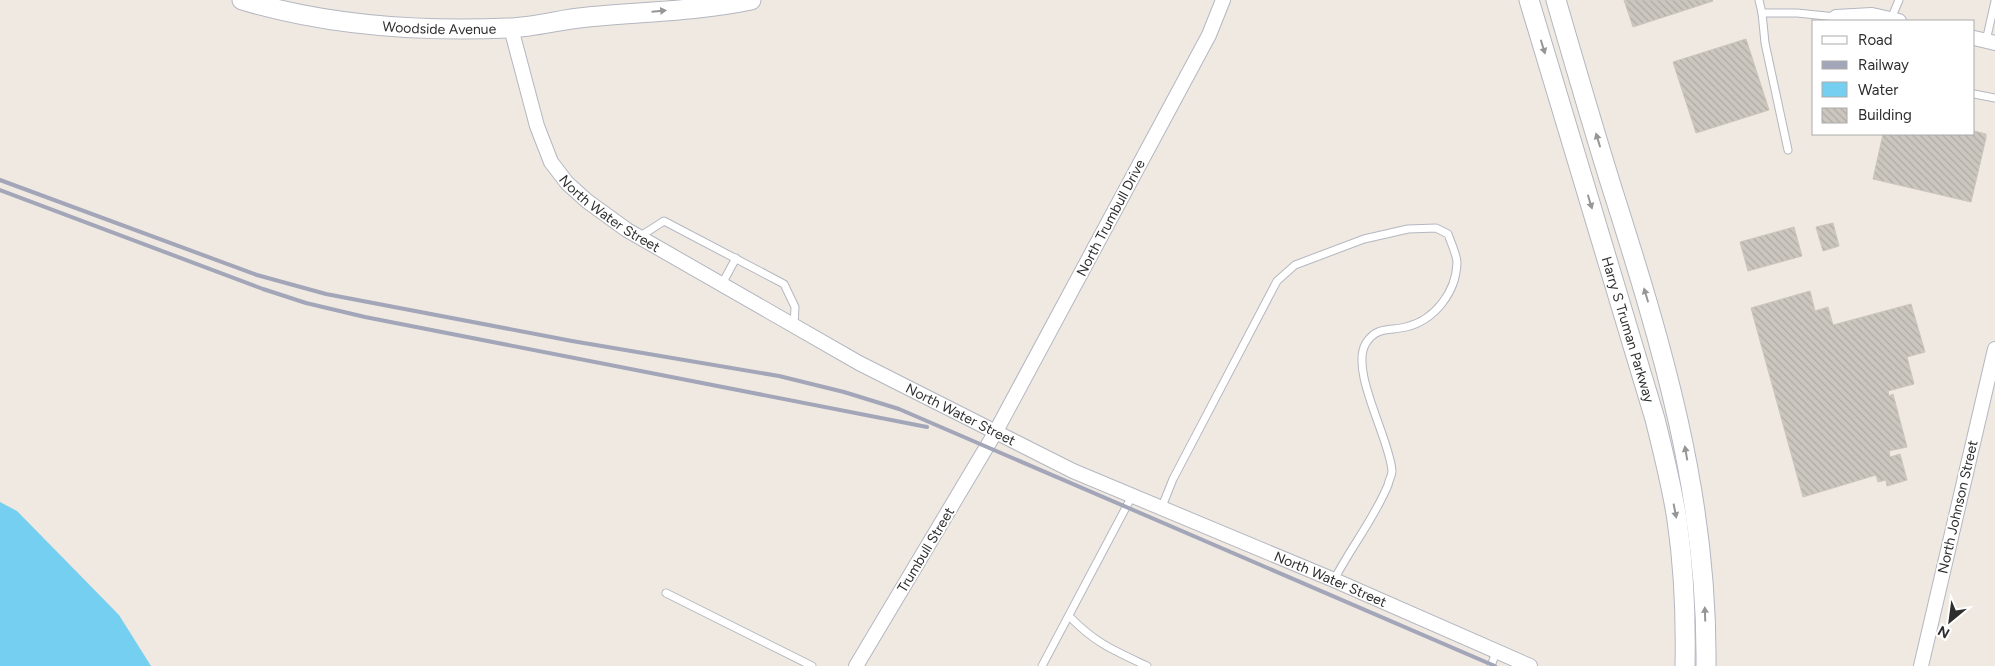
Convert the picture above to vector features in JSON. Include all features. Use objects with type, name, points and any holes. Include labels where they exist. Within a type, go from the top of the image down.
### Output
[{"type":"main road","name":"Woodside Avenue","points":[[242,0],[302,15],[361,24],[431,30],[512,28],[576,18],[726,5],[751,0]]},
{"type":"main road","name":"Woodside Avenue","points":[[576,18],[641,0]]},
{"type":"main road","name":"Harry S Truman Parkway","points":[[1530,0],[1655,419],[1669,477],[1677,520],[1682,565],[1685,662]]},
{"type":"main road","name":"Harry S Truman Parkway","points":[[1556,0],[1650,308],[1680,426],[1694,497],[1703,572],[1706,615],[1706,664]]},
{"type":"street","name":"North Trumbull Drive","points":[[995,433],[1209,35],[1223,0]]},
{"type":"street","points":[[1836,17],[1872,15],[1895,20]]},
{"type":"street","name":"North Water Street","points":[[512,28],[537,126],[551,162],[567,183],[587,201],[639,237],[859,363],[1073,471],[1334,580],[1530,666]]},
{"type":"street","name":"North Johnson Street","points":[[1921,666],[1995,349]]},
{"type":"street","name":"Trumbull Street","points":[[856,666],[995,433]]},
{"type":"lane","points":[[1759,0],[1765,43],[1788,150]]},
{"type":"lane","points":[[1895,20],[1899,0]]},
{"type":"lane","points":[[1985,41],[1995,1]]},
{"type":"lane","points":[[1762,14],[1797,13],[1836,17]]},
{"type":"lane","points":[[1975,94],[1995,98]]},
{"type":"lane","points":[[639,237],[664,221],[784,284],[795,307],[794,325]]},
{"type":"lane","points":[[1161,509],[1173,479],[1277,281],[1295,265],[1364,239],[1408,229],[1436,228],[1448,234],[1457,262],[1453,286],[1440,307],[1425,319],[1406,327],[1381,330],[1366,342],[1362,354],[1362,368],[1367,390],[1388,451],[1392,473],[1378,508],[1343,562],[1334,580]]},
{"type":"lane","points":[[722,284],[736,258]]},
{"type":"lane","points":[[1042,666],[1132,496]]},
{"type":"lane","points":[[666,593],[812,666]]},
{"type":"lane","points":[[1069,616],[1086,633],[1105,646],[1147,666]]},
{"type":"lane","points":[[1491,666],[1496,652]]},
{"type":"water","points":[[0,502],[17,511],[119,615],[151,666],[0,666]]},
{"type":"building","points":[[1624,0],[1712,0],[1713,1],[1633,27]]},
{"type":"building","points":[[1746,39],[1769,110],[1696,133],[1673,62]]},
{"type":"building","points":[[1975,131],[1986,134],[1971,202],[1873,179],[1883,135],[1975,135]]},
{"type":"building","points":[[1833,223],[1839,246],[1823,251],[1816,227]]},
{"type":"building","points":[[1794,227],[1802,256],[1748,271],[1740,242]]},
{"type":"building","points":[[1810,291],[1815,311],[1828,307],[1833,325],[1911,304],[1925,352],[1907,357],[1914,384],[1888,391],[1889,396],[1893,394],[1907,447],[1889,451],[1890,457],[1900,454],[1907,480],[1887,486],[1886,480],[1878,482],[1876,475],[1803,497],[1751,308]]},
{"type":"railway","points":[[0,180],[257,275],[326,294],[572,341],[779,376],[844,392],[899,409],[1495,666]]},
{"type":"railway","points":[[0,190],[263,289],[306,303],[365,317],[927,427]]}]
